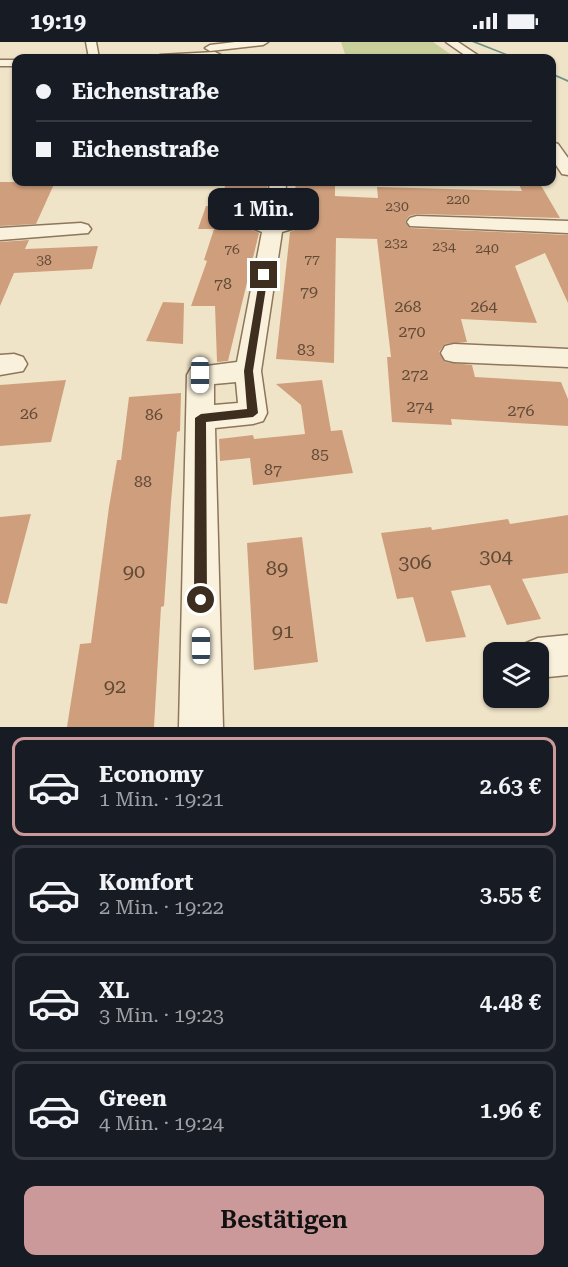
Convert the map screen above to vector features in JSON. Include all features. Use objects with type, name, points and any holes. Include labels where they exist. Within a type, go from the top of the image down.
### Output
[{"type":"street","points":[[190,54],[263,42]]},
{"type":"street","points":[[451,42],[470,54]]},
{"type":"street","points":[[556,153],[568,170]]},
{"type":"street","points":[[201,418],[253,413],[248,371],[275,219],[278,186]]},
{"type":"street","points":[[417,222],[568,227]]},
{"type":"street","points":[[0,234],[81,229]]},
{"type":"street","points":[[454,353],[568,358]]},
{"type":"street","points":[[201,727],[200,375],[248,371]]},
{"type":"street","points":[[549,657],[568,655]]},
{"type":"green space","points":[[341,42],[433,42],[450,54],[345,54]]},
{"type":"building","points":[[0,182],[12,182],[12,186],[53,186],[36,224],[0,226]]},
{"type":"building","points":[[225,186],[267,186],[265,203],[252,207],[244,220],[250,229],[259,233],[228,361],[217,362],[215,306],[191,306],[207,261],[204,260],[214,229],[198,229],[206,206],[220,207]]},
{"type":"building","points":[[296,186],[335,186],[335,196],[378,198],[377,187],[522,191],[520,186],[541,186],[560,218],[417,214],[409,216],[405,222],[410,228],[568,235],[568,303],[545,253],[515,266],[537,323],[461,319],[467,342],[445,344],[439,352],[445,362],[472,365],[475,377],[561,382],[568,399],[568,426],[451,419],[452,425],[392,422],[387,357],[391,357],[377,239],[336,238],[334,363],[276,359],[290,232],[297,229],[304,220],[299,209],[293,206]]},
{"type":"building","points":[[29,240],[25,249],[98,246],[92,269],[14,273],[0,306],[0,242]]},
{"type":"building","points":[[163,302],[184,303],[183,344],[146,341]]},
{"type":"building","points":[[66,380],[51,442],[0,446],[0,385]]},
{"type":"building","points":[[322,380],[331,431],[342,430],[353,473],[253,485],[250,458],[220,461],[219,439],[253,435],[254,439],[305,434],[301,405],[276,384]]},
{"type":"building","points":[[181,393],[180,431],[177,432],[164,606],[161,607],[154,727],[67,727],[80,644],[91,643],[109,507],[117,460],[121,460],[129,397]]},
{"type":"building","points":[[31,514],[7,604],[0,603],[0,517]]},
{"type":"building","points":[[568,515],[568,573],[522,579],[541,619],[507,625],[490,585],[451,591],[466,637],[426,642],[413,597],[397,599],[381,533],[431,527],[432,530],[508,519],[510,524]]},
{"type":"building","points":[[302,537],[318,662],[254,670],[247,543]]},
{"type":"waterway","points":[[474,42],[505,54]]},
{"type":"waterway","points":[[556,76],[568,81]]},
{"type":"route","points":[[201,600],[201,418],[253,413],[248,371],[264,275]]}]
